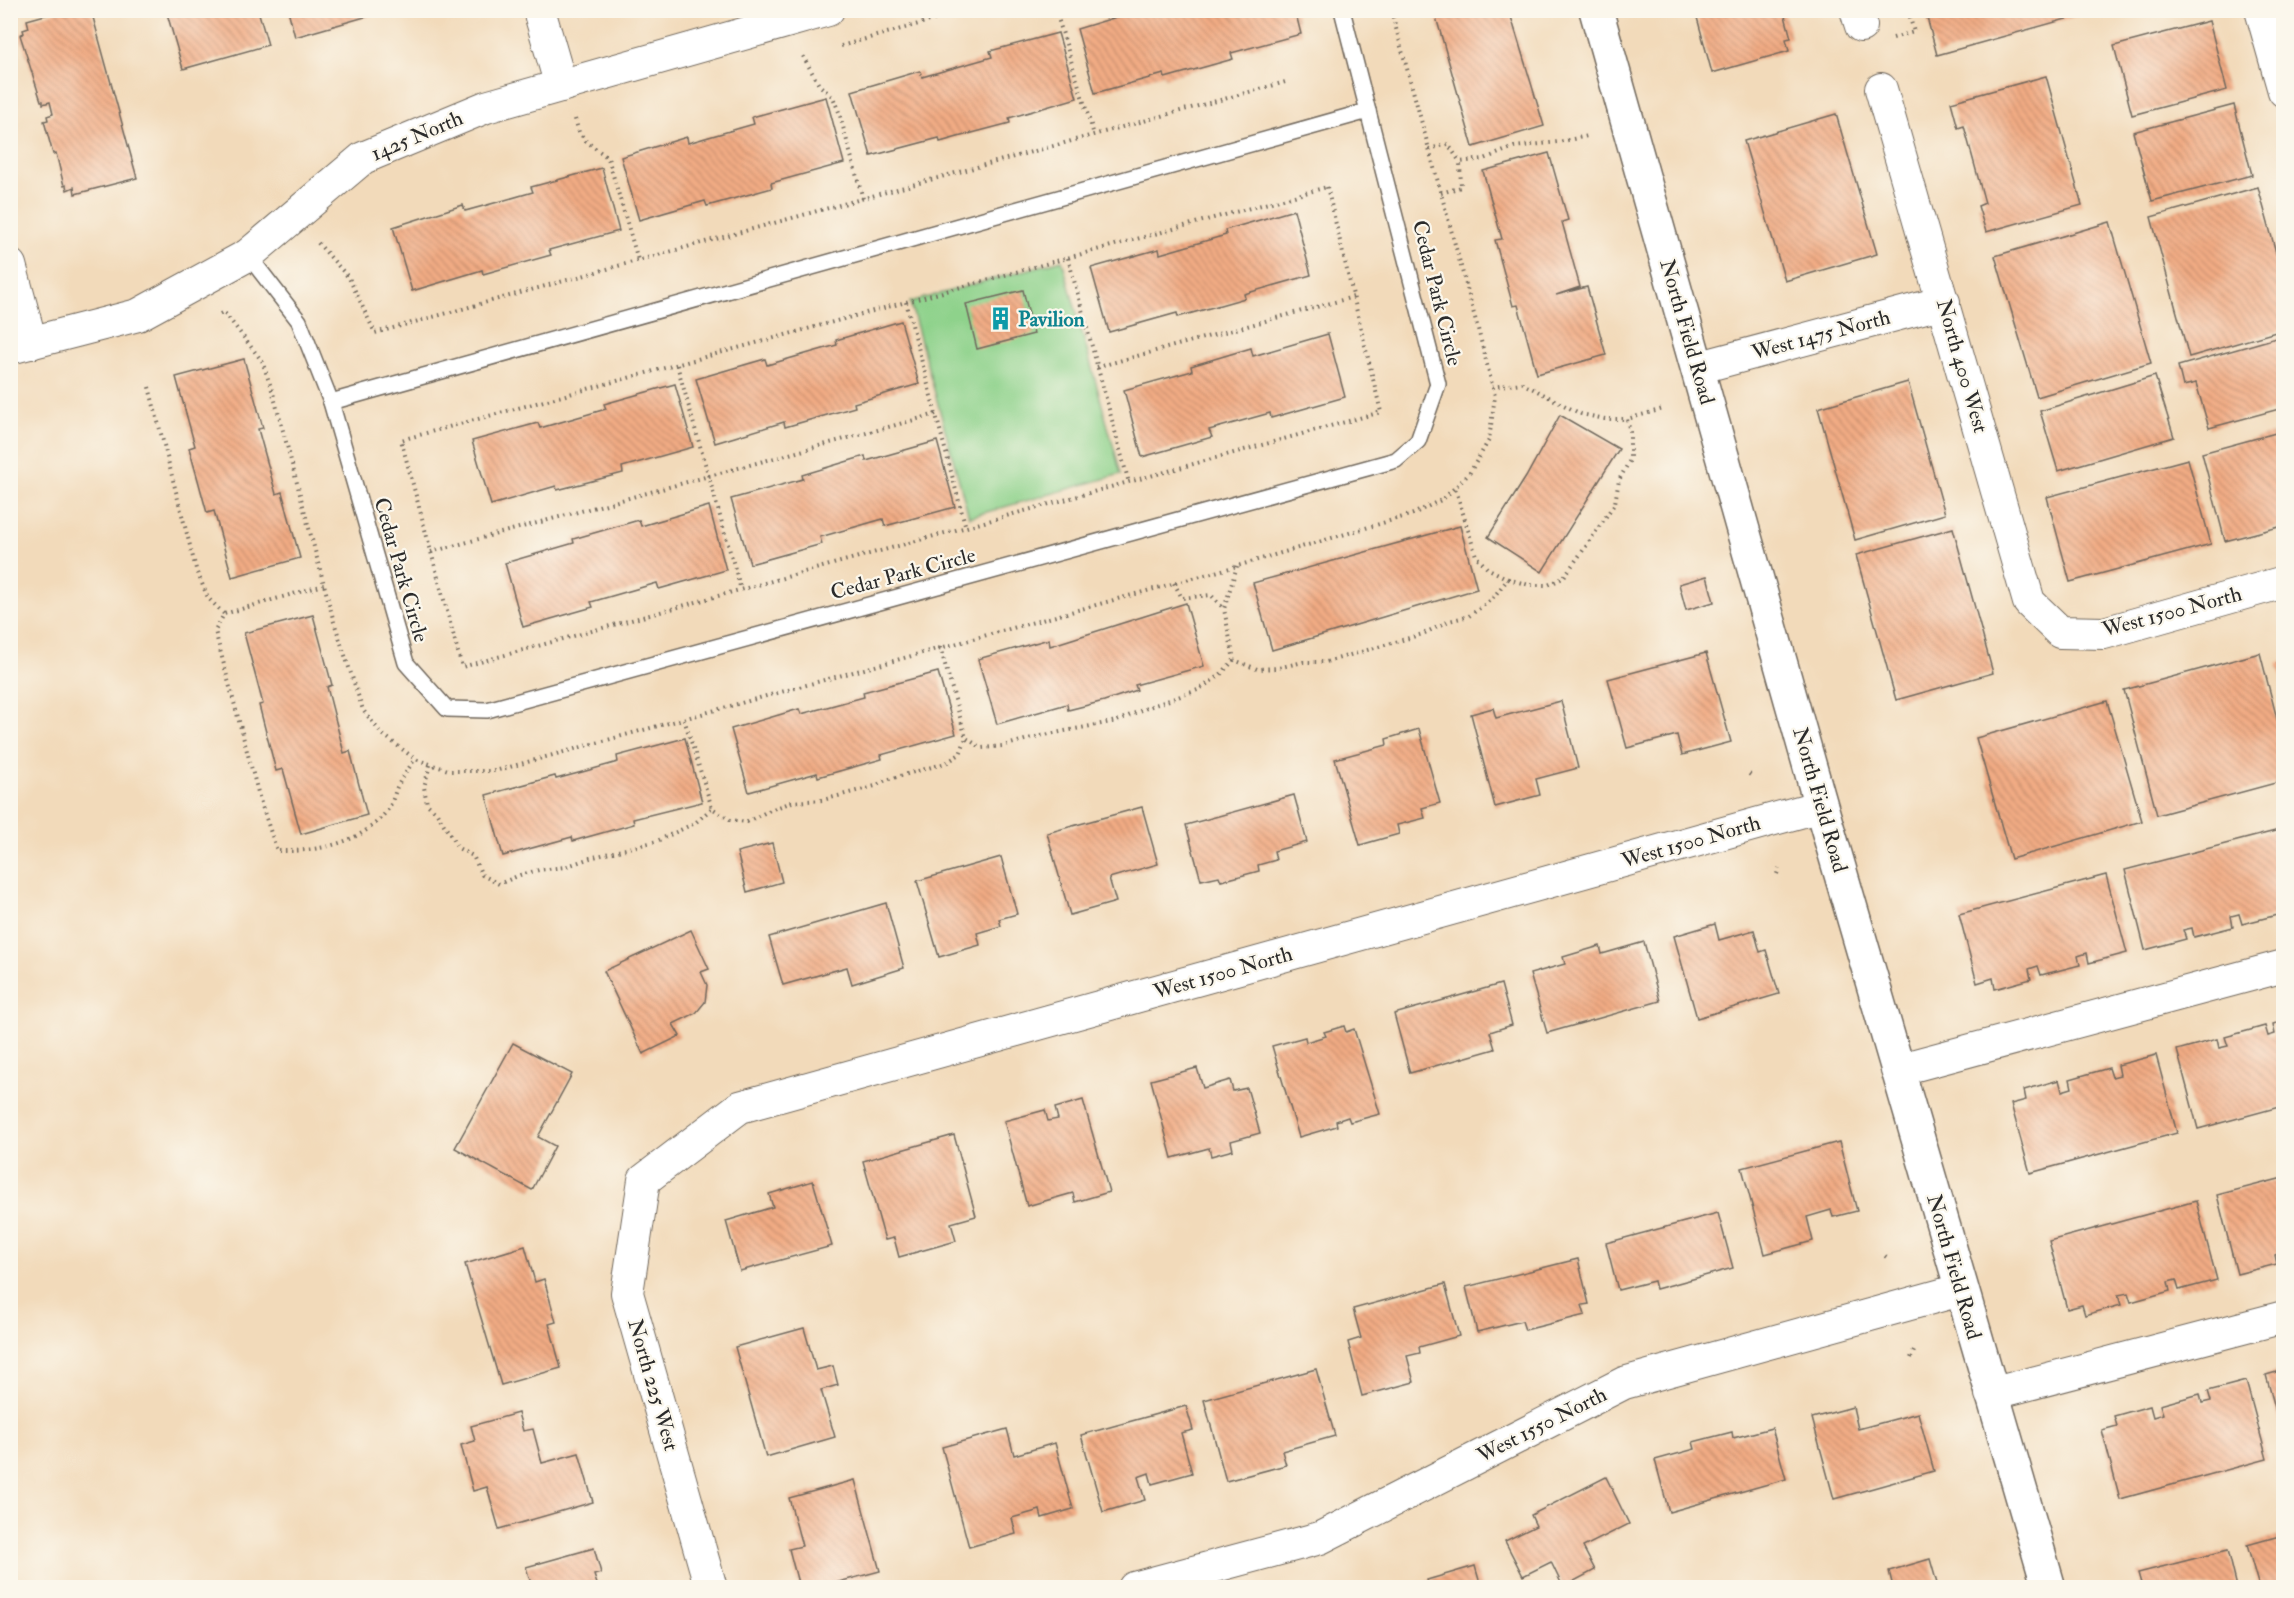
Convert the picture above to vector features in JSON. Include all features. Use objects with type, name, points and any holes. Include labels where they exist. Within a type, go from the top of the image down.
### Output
[{"type":"street","points":[[539,10],[561,86]]},
{"type":"street","name":"North Field Road","points":[[1596,10],[1960,1290],[2049,1587]]},
{"type":"street","points":[[2261,10],[2283,91]]},
{"type":"street","name":"1425 North","points":[[21,345],[138,315],[248,255],[363,158],[486,107],[815,12]]},
{"type":"street","name":"North 400 West","points":[[1881,89],[2029,602],[2060,632]]},
{"type":"street","points":[[10,265],[21,345]]},
{"type":"street","name":"West 1475 North","points":[[1697,368],[1944,302]]},
{"type":"street","name":"West 1500 North","points":[[2060,632],[2104,633],[2283,582]]},
{"type":"street","name":"West 1500 North","points":[[644,1180],[740,1107],[1821,806]]},
{"type":"street","points":[[1897,1070],[2283,966]]},
{"type":"street","name":"North 225 West","points":[[644,1180],[627,1293],[711,1587]]},
{"type":"street","name":"West 1550 North","points":[[1134,1587],[1320,1538],[1624,1383],[1960,1290]]},
{"type":"street","points":[[1991,1394],[2283,1317]]},
{"type":"lane","name":"Cedar Park Circle","points":[[248,255],[299,321],[331,402],[406,663],[447,709],[487,710],[1396,460],[1418,441],[1438,384],[1342,10]]},
{"type":"lane","points":[[331,402],[1368,111]]},
{"type":"path","points":[[836,47],[968,10]]},
{"type":"path","points":[[1034,10],[1059,13],[1094,135]]},
{"type":"path","points":[[215,316],[224,312],[262,361],[273,393],[324,585],[363,710],[381,733],[415,759],[452,771],[495,771],[1237,566],[1413,514],[1443,499],[1469,474],[1489,440],[1495,396],[1391,10]]},
{"type":"path","points":[[792,59],[814,53]]},
{"type":"path","points":[[803,56],[819,85],[833,97],[863,199]]},
{"type":"path","points":[[313,238],[349,278],[375,333],[1289,81]]},
{"type":"path","points":[[586,116],[575,119],[579,132],[586,141],[608,158],[638,260]]},
{"type":"path","points":[[1460,162],[1484,159],[1514,147],[1588,136]]},
{"type":"path","points":[[1429,149],[1448,144],[1460,162],[1461,187],[1441,193]]},
{"type":"path","points":[[1327,186],[1382,412],[462,667],[401,440],[1068,258],[1327,186]]},
{"type":"path","points":[[1068,258],[1130,483]]},
{"type":"path","points":[[1097,367],[1353,297]]},
{"type":"path","points":[[906,302],[966,528]]},
{"type":"path","points":[[677,364],[741,590]]},
{"type":"path","points":[[1492,387],[1522,383],[1581,414],[1605,419],[1627,419],[1663,409]]},
{"type":"path","points":[[149,387],[196,569],[208,598],[224,614]]},
{"type":"path","points":[[431,552],[936,414]]},
{"type":"path","points":[[1455,487],[1476,556],[1487,568],[1508,579],[1529,585],[1548,585],[1563,578],[1615,503],[1619,480],[1630,460],[1630,432],[1627,419]]},
{"type":"path","points":[[1234,660],[1224,609],[1237,566]]},
{"type":"path","points":[[1234,660],[1257,669],[1278,668],[1303,662],[1326,662],[1422,634],[1449,621],[1469,616],[1491,600],[1508,579]]},
{"type":"path","points":[[1174,583],[1182,598],[1211,595],[1224,609]]},
{"type":"path","points":[[324,585],[224,614],[215,630],[260,800],[277,851],[298,852],[330,846],[361,836],[387,811],[398,785],[415,759]]},
{"type":"path","points":[[684,718],[712,808],[730,820],[747,822],[792,802],[823,800],[875,786],[886,780],[946,763],[960,754],[966,738],[940,647]]},
{"type":"path","points":[[966,738],[982,748],[1003,746],[1039,736],[1117,721],[1198,690],[1219,676],[1234,660]]},
{"type":"path","points":[[430,765],[424,787],[427,804],[437,813],[459,848],[473,856],[482,875],[499,884],[539,870],[565,867],[590,858],[657,841],[695,823],[712,808]]},
{"type":"path","points":[[1749,774],[1753,777]]},
{"type":"path","points":[[1777,874],[1779,868]]},
{"type":"path","points":[[1911,1358],[1914,1351]]},
{"type":"green space","points":[[1062,260],[1121,474],[969,517],[910,302]]},
{"type":"building","points":[[63,10],[91,10],[137,178],[75,194],[74,187],[67,190],[66,185],[64,186],[56,153],[53,154],[44,121],[48,120],[47,116],[53,114],[50,102],[43,104],[41,101],[20,35],[24,33],[23,30],[29,28],[27,20]]},
{"type":"building","points":[[166,10],[258,10],[268,45],[183,69]]},
{"type":"building","points":[[288,10],[386,10],[386,11],[295,37]]},
{"type":"building","points":[[1146,10],[1147,16],[1165,10],[1295,10],[1301,34],[1231,53],[1233,59],[1165,78],[1164,74],[1095,93],[1077,29]]},
{"type":"building","points":[[1434,10],[1509,10],[1544,126],[1473,147]]},
{"type":"building","points":[[1695,10],[1777,10],[1778,13],[1784,12],[1791,38],[1786,39],[1789,51],[1712,73]]},
{"type":"building","points":[[1925,10],[2095,10],[2095,11],[1937,55]]},
{"type":"building","points":[[2209,21],[2227,90],[2132,115],[2114,46]]},
{"type":"building","points":[[1058,33],[1077,98],[1009,118],[1010,123],[940,142],[939,138],[871,156],[852,91],[920,71],[922,77],[992,57],[990,51]]},
{"type":"building","points":[[2046,76],[2082,205],[1986,232],[1978,206],[1985,203],[1964,126],[1958,128],[1951,102]]},
{"type":"building","points":[[826,97],[844,163],[771,183],[772,188],[707,206],[705,201],[639,220],[621,157],[687,137],[688,143],[754,124],[752,117]]},
{"type":"building","points":[[2234,105],[2252,175],[2152,201],[2133,132]]},
{"type":"building","points":[[1836,114],[1877,254],[1785,281],[1744,141]]},
{"type":"building","points":[[1549,153],[1568,220],[1562,222],[1580,287],[1556,295],[1587,287],[1606,355],[1537,374],[1518,305],[1513,306],[1495,240],[1502,239],[1483,171]]},
{"type":"building","points":[[602,168],[619,231],[549,250],[551,255],[483,274],[482,270],[412,291],[393,227],[463,205],[465,211],[498,202],[533,192],[531,187]]},
{"type":"building","points":[[2258,187],[2283,278],[2283,330],[2189,357],[2151,217]]},
{"type":"building","points":[[1294,210],[1311,275],[1244,294],[1245,298],[1178,317],[1177,313],[1109,332],[1091,268],[1159,249],[1160,254],[1226,235],[1225,230]]},
{"type":"building","points":[[2110,222],[2151,363],[2037,397],[1995,256]]},
{"type":"building","name":"Pavilion","points":[[1023,290],[1034,334],[977,349],[966,304]]},
{"type":"building","points":[[901,321],[919,384],[854,403],[855,407],[785,427],[784,422],[715,443],[696,379],[765,359],[767,365],[837,345],[836,340]]},
{"type":"building","points":[[1328,334],[1345,397],[1271,418],[1270,413],[1209,430],[1212,437],[1142,457],[1124,390],[1192,371],[1191,366],[1251,348],[1253,356]]},
{"type":"building","points":[[2283,336],[2283,408],[2209,428],[2196,383],[2183,386],[2178,366]]},
{"type":"building","points":[[244,359],[263,428],[258,429],[276,494],[282,492],[300,558],[232,577],[214,511],[207,513],[189,448],[195,446],[176,377]]},
{"type":"building","points":[[2155,376],[2174,437],[2058,471],[2040,411]]},
{"type":"building","points":[[1908,382],[1945,514],[1855,540],[1818,408]]},
{"type":"building","points":[[675,384],[693,447],[622,467],[623,473],[557,490],[556,486],[491,505],[472,441],[538,423],[540,428],[606,409],[604,404]]},
{"type":"building","points":[[1560,415],[1619,449],[1542,572],[1488,537],[1526,477]]},
{"type":"building","points":[[2283,431],[2283,526],[2225,541],[2202,453]]},
{"type":"building","points":[[937,441],[955,507],[885,526],[883,519],[820,537],[822,544],[750,564],[731,499],[803,479],[802,475],[865,456],[866,461]]},
{"type":"building","points":[[2188,459],[2211,544],[2070,582],[2047,497]]},
{"type":"building","points":[[709,506],[726,570],[659,589],[657,583],[591,602],[593,607],[523,627],[505,563],[574,543],[573,539],[639,520],[641,526]]},
{"type":"building","points":[[1460,526],[1477,589],[1272,650],[1253,583]]},
{"type":"building","points":[[1953,528],[1993,673],[1896,700],[1856,555]]},
{"type":"building","points":[[1707,576],[1714,602],[1686,610],[1679,584]]},
{"type":"building","points":[[1186,603],[1204,666],[1135,685],[1137,690],[1104,701],[1068,710],[1067,704],[997,724],[978,659],[1049,639],[1050,646]]},
{"type":"building","points":[[313,615],[332,685],[327,687],[344,753],[350,751],[367,815],[301,834],[283,769],[276,771],[259,705],[263,704],[244,633]]},
{"type":"building","points":[[1706,653],[1731,742],[1682,755],[1677,735],[1627,748],[1608,679]]},
{"type":"building","points":[[2260,653],[2283,742],[2283,781],[2157,815],[2124,690]]},
{"type":"building","points":[[2283,661],[2283,683],[2277,663]]},
{"type":"building","points":[[938,672],[956,734],[881,755],[882,759],[818,777],[817,773],[749,792],[731,729],[799,709],[801,714],[864,697],[863,692]]},
{"type":"building","points":[[1561,701],[1578,768],[1536,779],[1540,795],[1495,807],[1471,714],[1493,708],[1496,718]]},
{"type":"building","points":[[2107,701],[2142,821],[2011,859],[1976,738]]},
{"type":"building","points":[[1419,729],[1440,803],[1422,808],[1425,818],[1397,825],[1399,834],[1360,845],[1335,759],[1387,745],[1386,739]]},
{"type":"building","points":[[685,738],[702,802],[633,819],[634,824],[573,841],[572,837],[503,856],[486,795],[618,762],[617,756]]},
{"type":"building","points":[[1294,795],[1307,842],[1274,851],[1276,860],[1258,865],[1259,871],[1221,881],[1219,876],[1201,880],[1186,825]]},
{"type":"building","points":[[1142,807],[1158,864],[1109,878],[1116,902],[1070,915],[1047,833]]},
{"type":"building","points":[[2283,829],[2283,902],[2278,904],[2281,914],[2242,924],[2239,914],[2231,916],[2233,927],[2194,937],[2192,928],[2183,930],[2186,939],[2145,950],[2125,870]]},
{"type":"building","points":[[772,843],[782,882],[747,892],[737,852]]},
{"type":"building","points":[[1001,857],[1017,914],[999,919],[1001,926],[977,933],[980,945],[939,957],[917,881]]},
{"type":"building","points":[[2106,875],[2127,953],[2089,963],[2087,953],[2078,956],[2080,965],[2041,975],[2038,966],[2029,969],[2031,979],[1995,989],[1993,978],[1977,983],[1959,914]]},
{"type":"building","points":[[886,903],[904,968],[852,984],[847,967],[783,985],[769,937]]},
{"type":"building","points":[[1715,924],[1719,940],[1754,930],[1760,952],[1766,950],[1779,994],[1697,1018],[1674,936]]},
{"type":"building","points":[[691,930],[709,969],[701,972],[707,985],[705,1002],[696,1013],[673,1024],[680,1036],[643,1054],[604,971]]},
{"type":"building","points":[[1644,942],[1660,1001],[1547,1033],[1530,974],[1565,964],[1563,957],[1600,946],[1602,954]]},
{"type":"building","points":[[1501,984],[1512,1025],[1490,1032],[1495,1049],[1410,1073],[1394,1014]]},
{"type":"building","points":[[2283,1021],[2283,1106],[2198,1129],[2177,1050],[2217,1039],[2219,1048],[2228,1046],[2225,1037],[2265,1026],[2268,1036],[2275,1034],[2273,1024]]},
{"type":"building","points":[[1344,1026],[1346,1032],[1354,1029],[1380,1114],[1350,1122],[1348,1117],[1336,1121],[1337,1126],[1299,1137],[1272,1046],[1305,1037],[1306,1042],[1326,1036],[1324,1032]]},
{"type":"building","points":[[513,1043],[572,1074],[538,1137],[555,1146],[532,1190],[455,1148]]},
{"type":"building","points":[[2156,1055],[2177,1133],[2030,1173],[2011,1104],[2026,1100],[2024,1090],[2059,1080],[2062,1091],[2072,1088],[2070,1079],[2109,1068],[2112,1077],[2120,1075],[2118,1065]]},
{"type":"building","points":[[1197,1068],[1203,1088],[1230,1080],[1233,1091],[1247,1088],[1260,1133],[1231,1141],[1233,1150],[1211,1156],[1209,1148],[1172,1158],[1151,1080]]},
{"type":"building","points":[[1083,1100],[1109,1192],[1075,1202],[1073,1193],[1027,1206],[1004,1121],[1045,1110],[1048,1121],[1058,1119],[1055,1108]]},
{"type":"building","points":[[954,1135],[976,1216],[951,1223],[956,1241],[899,1257],[894,1238],[885,1240],[863,1161]]},
{"type":"building","points":[[1839,1142],[1857,1211],[1833,1217],[1831,1210],[1807,1217],[1813,1241],[1765,1254],[1742,1168]]},
{"type":"building","points":[[2283,1178],[2283,1252],[2275,1255],[2277,1264],[2237,1274],[2217,1195]]},
{"type":"building","points":[[813,1181],[832,1246],[740,1271],[726,1221],[773,1207],[769,1194]]},
{"type":"building","points":[[2196,1201],[2217,1280],[2179,1290],[2176,1280],[2168,1282],[2170,1291],[2131,1302],[2128,1293],[2118,1295],[2121,1305],[2085,1315],[2082,1305],[2067,1309],[2049,1241]]},
{"type":"building","points":[[1718,1213],[1733,1268],[1656,1289],[1654,1281],[1618,1290],[1606,1243]]},
{"type":"building","points":[[525,1246],[535,1282],[544,1279],[556,1322],[549,1324],[561,1368],[501,1385],[465,1264]]},
{"type":"building","points":[[1578,1259],[1589,1304],[1582,1305],[1585,1315],[1525,1330],[1522,1321],[1477,1332],[1466,1287]]},
{"type":"building","points":[[1445,1284],[1459,1336],[1419,1347],[1420,1353],[1407,1356],[1414,1382],[1362,1396],[1348,1342],[1361,1338],[1353,1309]]},
{"type":"building","points":[[804,1328],[816,1370],[833,1366],[838,1385],[821,1390],[835,1437],[766,1457],[735,1347]]},
{"type":"building","points":[[1316,1369],[1335,1436],[1282,1451],[1286,1465],[1226,1481],[1204,1400]]},
{"type":"building","points":[[2283,1370],[2283,1437],[2266,1375]]},
{"type":"building","points":[[2246,1381],[2267,1459],[2120,1499],[2102,1430],[2117,1426],[2114,1416],[2150,1406],[2153,1417],[2163,1414],[2160,1405],[2200,1394],[2202,1403],[2211,1401],[2208,1391]]},
{"type":"building","points":[[1186,1406],[1193,1430],[1181,1433],[1192,1473],[1152,1484],[1149,1473],[1138,1477],[1145,1500],[1103,1512],[1081,1435]]},
{"type":"building","points":[[1853,1407],[1858,1429],[1918,1413],[1934,1471],[1834,1499],[1812,1418]]},
{"type":"building","points":[[518,1413],[523,1431],[533,1429],[542,1463],[579,1453],[593,1502],[499,1529],[487,1487],[473,1491],[461,1445],[475,1441],[471,1426]]},
{"type":"building","points":[[1772,1428],[1786,1479],[1669,1512],[1655,1460],[1695,1449],[1693,1442],[1732,1432],[1733,1438]]},
{"type":"building","points":[[1007,1429],[1014,1455],[1055,1443],[1073,1509],[1042,1518],[1040,1510],[1012,1518],[1016,1534],[969,1547],[942,1447]]},
{"type":"building","points":[[1606,1477],[1629,1524],[1583,1547],[1595,1570],[1563,1587],[1551,1562],[1523,1576],[1505,1541],[1536,1526],[1531,1515]]},
{"type":"building","points":[[855,1480],[880,1571],[820,1587],[799,1587],[789,1549],[802,1546],[789,1498]]},
{"type":"building","points":[[2283,1535],[2283,1586],[2259,1587],[2247,1545]]},
{"type":"building","points":[[594,1548],[601,1573],[594,1575],[598,1587],[532,1587],[526,1567]]},
{"type":"building","points":[[2228,1550],[2237,1587],[2142,1587],[2138,1573]]},
{"type":"building","points":[[1930,1559],[1938,1587],[1893,1587],[1889,1571]]},
{"type":"building","points":[[1475,1566],[1481,1587],[1429,1587],[1427,1580]]},
{"type":"place","name":"Pavilion","points":[[1000,319]]}]
